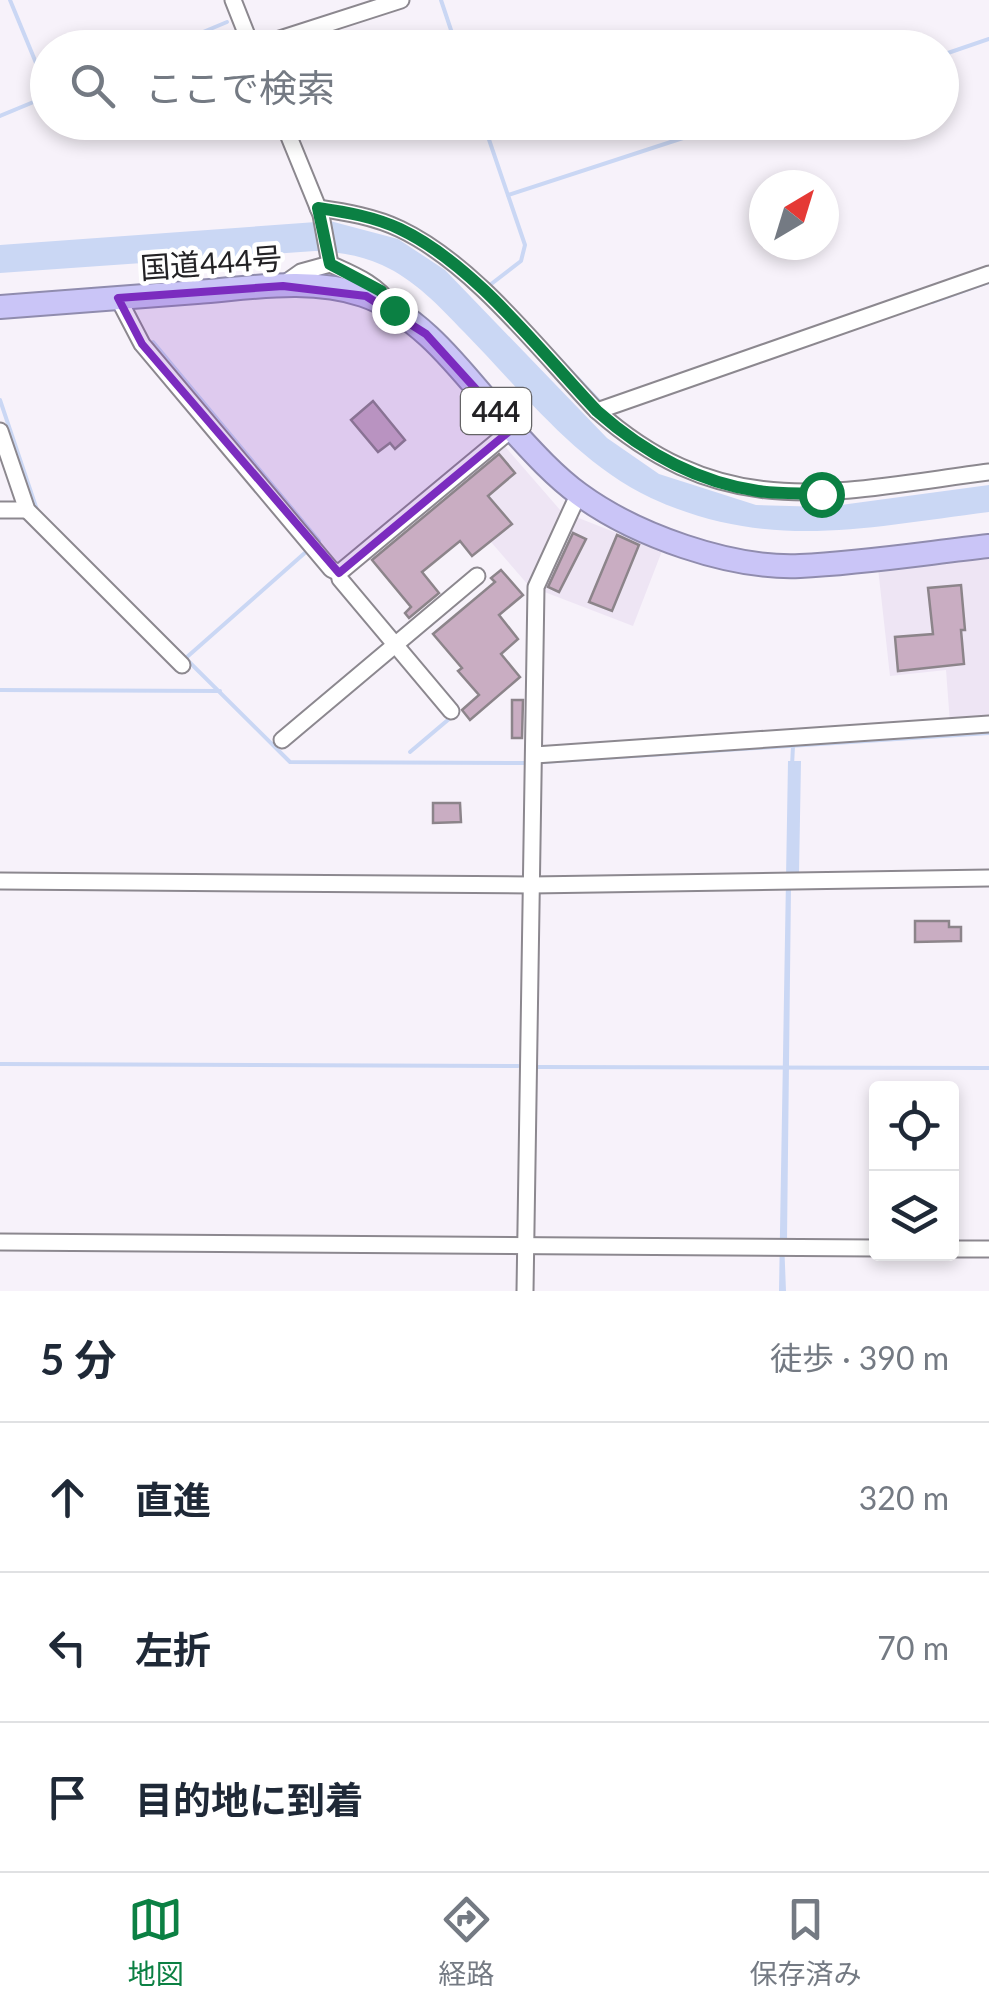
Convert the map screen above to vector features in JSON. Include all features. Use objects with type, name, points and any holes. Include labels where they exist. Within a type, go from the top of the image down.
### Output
[{"type":"highway","name":"国道444号","points":[[0,307],[283,286],[333,286],[394,310],[426,334],[512,429],[578,493],[621,519],[666,539],[729,558],[797,566],[989,546]]},
{"type":"street","points":[[233,0],[245,30]]},
{"type":"street","points":[[308,30],[401,0]]},
{"type":"street","points":[[290,140],[320,211],[330,261],[381,291],[394,310]]},
{"type":"street","points":[[320,211],[358,214],[398,228],[438,250],[483,290],[597,411],[618,430],[666,461],[758,491],[821,494],[989,472]]},
{"type":"street","points":[[283,286],[301,272],[330,261]]},
{"type":"street","points":[[597,411],[989,274]]},
{"type":"street","points":[[118,298],[142,344],[331,569],[339,572]]},
{"type":"street","points":[[339,572],[512,429]]},
{"type":"street","points":[[0,432],[27,510],[182,665]]},
{"type":"street","points":[[525,1291],[536,587],[578,493]]},
{"type":"street","points":[[0,510],[27,510]]},
{"type":"street","points":[[339,572],[340,580],[451,711]]},
{"type":"street","points":[[282,740],[477,576]]},
{"type":"street","points":[[534,755],[989,724]]},
{"type":"street","points":[[0,881],[531,886],[989,878]]},
{"type":"street","points":[[0,1242],[869,1248]]},
{"type":"street","points":[[959,1249],[989,1249]]},
{"type":"highlighted area","points":[[283,286],[366,296],[426,334],[512,429],[339,573],[142,344],[118,298]]},
{"type":"shaded area","points":[[502,443],[561,511],[662,551],[633,626],[529,586],[446,490]]},
{"type":"shaded area","points":[[989,557],[989,720],[950,723],[946,670],[890,676],[878,568]]},
{"type":"water","points":[[330,221],[398,239],[445,270],[607,438],[659,474],[756,505],[826,507],[989,485],[989,512],[860,528],[778,530],[694,515],[651,498],[574,445],[416,286],[394,271],[357,256],[315,251],[0,273],[0,245]]},
{"type":"water","points":[[788,761],[801,761],[799,874],[791,888],[786,1291],[779,1291]]},
{"type":"building","points":[[373,401],[405,440],[395,449],[390,443],[378,452],[351,420]]},
{"type":"building","points":[[499,454],[515,473],[488,496],[512,524],[472,556],[460,541],[422,572],[439,593],[409,618],[405,613],[411,607],[372,560]]},
{"type":"building","points":[[573,533],[586,539],[559,592],[548,587]]},
{"type":"building","points":[[617,535],[639,545],[612,611],[589,602]]},
{"type":"building","points":[[501,570],[523,595],[499,615],[518,639],[501,654],[520,677],[470,720],[462,710],[479,695],[433,634],[495,582],[491,578]]},
{"type":"building","points":[[961,585],[964,664],[898,671],[895,637],[933,634],[928,588]]},
{"type":"building","points":[[512,700],[523,700],[522,738],[512,738]]},
{"type":"building","points":[[433,803],[460,803],[461,822],[433,823]]},
{"type":"building","points":[[915,921],[949,921],[949,927],[961,927],[961,941],[915,942]]},
{"type":"waterway","points":[[10,0],[30,48]]},
{"type":"waterway","points":[[441,0],[451,30]]},
{"type":"waterway","points":[[208,30],[227,22]]},
{"type":"waterway","points":[[959,49],[989,39]]},
{"type":"waterway","points":[[0,116],[30,104]]},
{"type":"waterway","points":[[486,288],[521,261],[525,245],[489,140]]},
{"type":"waterway","points":[[508,195],[677,140]]},
{"type":"waterway","points":[[932,302],[989,282]]},
{"type":"waterway","points":[[153,342],[319,541]]},
{"type":"waterway","points":[[552,351],[600,402]]},
{"type":"waterway","points":[[0,400],[38,513]]},
{"type":"waterway","points":[[187,657],[307,551]]},
{"type":"waterway","points":[[145,618],[290,762],[526,763]]},
{"type":"waterway","points":[[0,690],[220,691]]},
{"type":"waterway","points":[[410,752],[449,719]]},
{"type":"waterway","points":[[542,762],[989,733]]},
{"type":"waterway","points":[[792,766],[793,746]]},
{"type":"waterway","points":[[0,1064],[518,1066]]},
{"type":"waterway","points":[[537,1067],[989,1068]]},
{"type":"route","points":[[394,310],[381,291],[330,264],[318,208],[358,214],[398,228],[438,250],[471,278],[597,411],[618,430],[666,461],[758,491],[821,494]]}]
